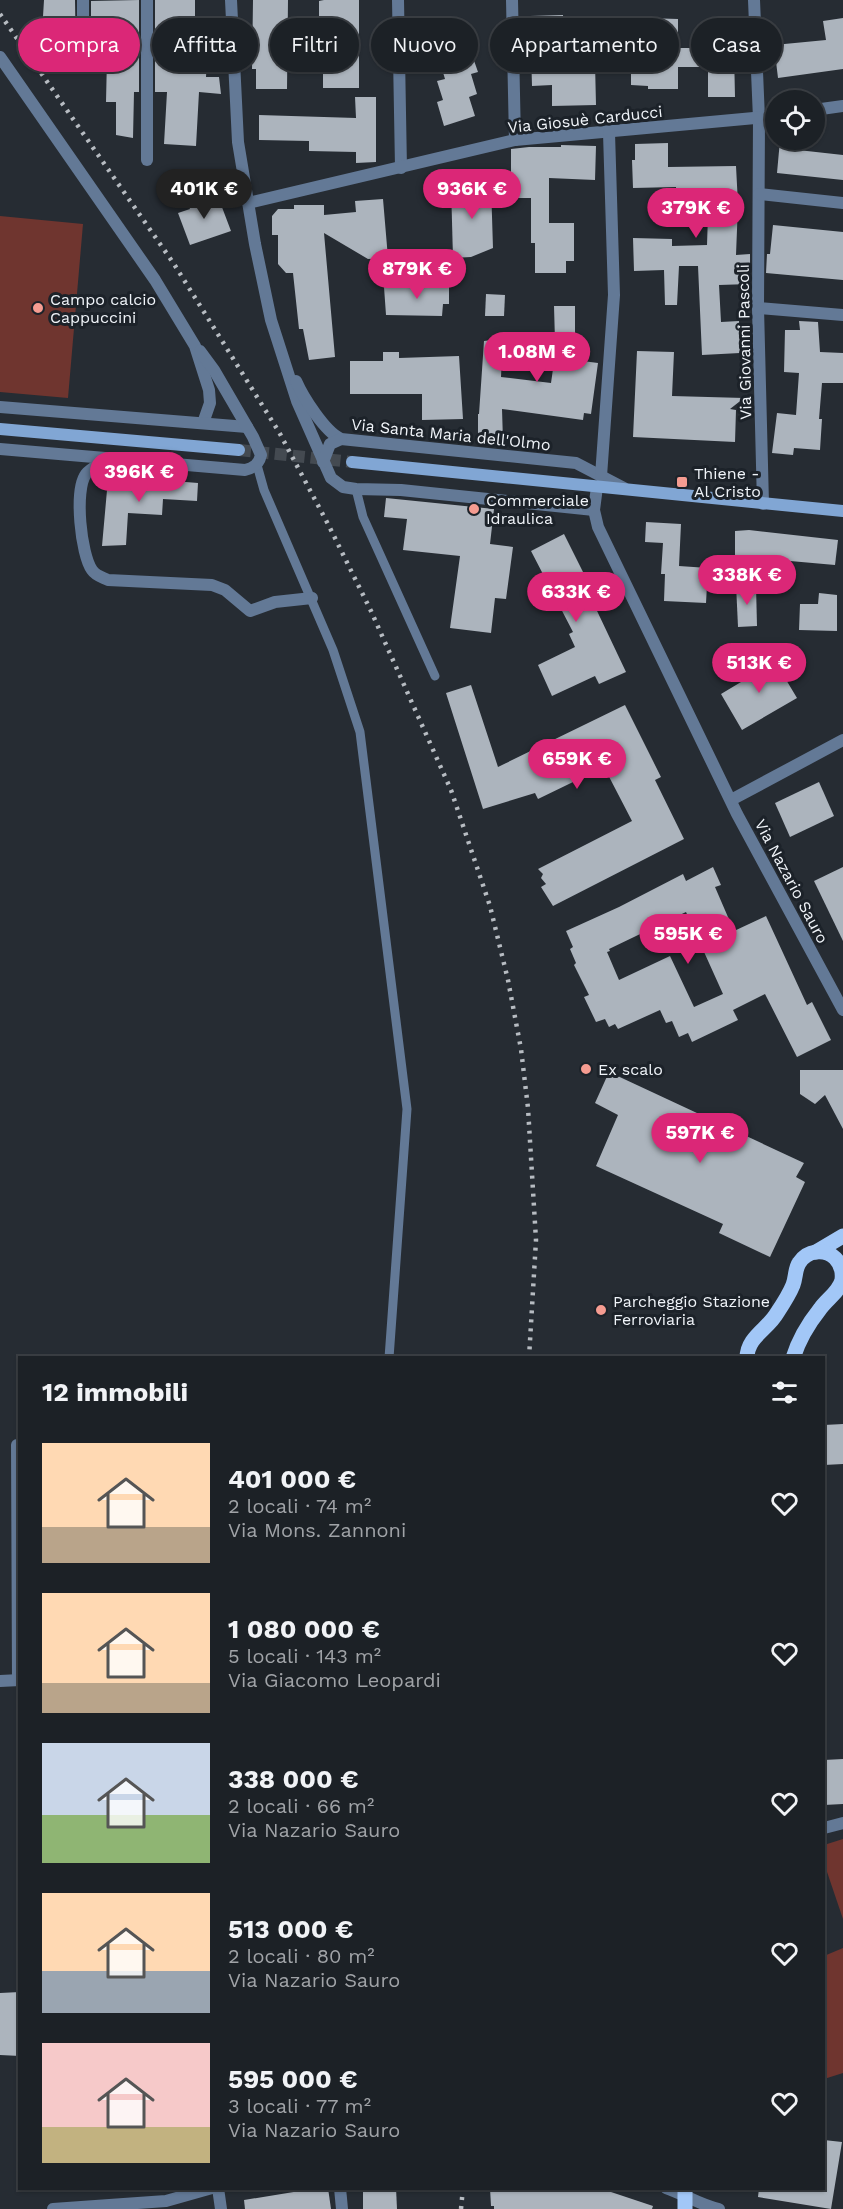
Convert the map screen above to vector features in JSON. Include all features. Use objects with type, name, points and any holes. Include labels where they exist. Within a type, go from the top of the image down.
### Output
[{"type":"main road","points":[[0,429],[240,450]]},
{"type":"main road","name":"Via Santa Maria dell'Olmo","points":[[352,462],[576,483],[599,482],[624,488],[843,512]]},
{"type":"main road","points":[[747,1356],[750,1342],[774,1319],[784,1303],[793,1284],[798,1264],[807,1255],[843,1236]]},
{"type":"main road","points":[[794,1356],[803,1333],[821,1307],[839,1292],[843,1273],[838,1262],[831,1255],[816,1252]]},
{"type":"street","points":[[83,0],[83,18]]},
{"type":"street","points":[[147,0],[147,160]]},
{"type":"street","points":[[231,0],[238,141],[255,244],[271,320],[297,401],[331,478],[343,487],[356,489],[401,490],[594,510]]},
{"type":"street","points":[[398,0],[401,168]]},
{"type":"street","points":[[512,0],[515,140]]},
{"type":"street","name":"Via Giovanni Pascoli","points":[[754,0],[759,119],[758,308],[764,504]]},
{"type":"street","points":[[0,57],[155,280],[195,346],[209,362],[261,454],[257,465],[245,470],[0,449]]},
{"type":"street","points":[[825,108],[843,106]]},
{"type":"street","name":"Via Giosuè Carducci","points":[[248,203],[515,140],[765,118]]},
{"type":"street","name":"Via Nazario Sauro","points":[[609,133],[614,295],[599,482],[594,510],[598,526],[730,800],[843,1010]]},
{"type":"street","points":[[759,194],[843,203]]},
{"type":"street","points":[[758,308],[843,315]]},
{"type":"street","name":"Via Santa Maria dell'Olmo","points":[[271,320],[297,385],[330,431],[341,439],[576,463],[599,482]]},
{"type":"street","points":[[195,346],[209,390],[210,403],[203,423]]},
{"type":"street","points":[[0,407],[247,427]]},
{"type":"street","points":[[323,462],[330,444],[341,439]]},
{"type":"street","points":[[110,458],[86,473],[81,485],[82,531],[90,568],[96,575],[108,580],[212,585],[225,590],[250,611],[275,602],[312,598]]},
{"type":"street","points":[[730,800],[843,740]]},
{"type":"street","points":[[17,1445],[18,1562]]},
{"type":"street","points":[[0,1681],[18,1680]]},
{"type":"street","points":[[825,1828],[843,1823]]},
{"type":"street","points":[[54,2209],[166,2201],[205,2190]]},
{"type":"street","points":[[218,2190],[221,2209]]},
{"type":"street","points":[[340,2190],[342,2209]]},
{"type":"street","points":[[670,2190],[719,2209]]},
{"type":"lane","points":[[257,465],[264,490],[333,650],[360,732],[407,1109],[389,1356]]},
{"type":"lane","points":[[356,489],[363,517],[435,676]]},
{"type":"shaded area","name":"Campo calcio Cappuccini","points":[[0,216],[83,224],[68,398],[0,392]]},
{"type":"shaded area","points":[[843,1839],[843,1919],[825,1866],[825,1845]]},
{"type":"shaded area","points":[[843,1948],[843,2073],[825,2079],[825,1956]]},
{"type":"building","points":[[44,0],[75,0],[75,18],[43,18]]},
{"type":"building","points":[[139,0],[139,18],[91,18],[91,1]]},
{"type":"building","points":[[155,0],[195,0],[195,18],[155,18]]},
{"type":"building","points":[[253,0],[288,0],[288,18],[270,18],[270,72],[287,72],[287,89],[256,89],[258,18],[253,18]]},
{"type":"building","points":[[359,0],[359,18],[319,18],[319,1]]},
{"type":"building","points":[[563,15],[563,18],[530,18],[530,16]]},
{"type":"building","points":[[843,18],[843,69],[778,78],[777,72],[782,72],[782,44],[826,40],[823,21]]},
{"type":"building","points":[[679,48],[691,48],[691,67],[679,67]]},
{"type":"building","points":[[107,72],[139,72],[139,92],[134,92],[133,138],[116,135],[116,102],[106,102]]},
{"type":"building","points":[[155,72],[206,72],[206,77],[219,77],[221,94],[199,92],[196,146],[164,144],[167,92],[155,92]]},
{"type":"building","points":[[323,72],[359,72],[359,88],[323,88]]},
{"type":"building","points":[[443,72],[478,72],[471,74],[477,94],[469,97],[475,116],[444,126],[437,102],[443,100],[437,81],[445,79]]},
{"type":"building","points":[[532,72],[595,72],[596,105],[552,106],[552,85],[532,86]]},
{"type":"building","points":[[631,72],[678,72],[678,89],[648,89],[648,86],[631,85]]},
{"type":"building","points":[[708,72],[734,72],[735,97],[708,97]]},
{"type":"building","points":[[355,97],[376,97],[376,162],[356,163],[356,152],[309,151],[309,141],[259,140],[259,115],[356,118]]},
{"type":"building","points":[[668,143],[668,167],[736,166],[738,204],[736,255],[750,254],[750,284],[719,285],[721,322],[739,321],[740,353],[702,355],[698,266],[679,266],[677,305],[665,305],[664,270],[634,271],[633,238],[672,239],[672,246],[707,245],[708,215],[690,215],[690,205],[675,205],[676,187],[633,188],[632,160],[635,160],[635,144]]},
{"type":"building","points":[[561,145],[596,146],[595,180],[549,178],[549,223],[574,223],[574,261],[566,261],[566,273],[535,273],[535,243],[531,243],[531,198],[511,198],[511,149],[561,147]]},
{"type":"building","points":[[779,150],[843,155],[843,180],[777,173]]},
{"type":"building","points":[[451,185],[491,185],[493,248],[471,257],[453,258]]},
{"type":"building","points":[[217,194],[231,231],[190,245],[178,213],[190,209],[188,204]]},
{"type":"building","points":[[383,199],[388,258],[368,259],[324,233],[335,357],[309,360],[303,329],[299,329],[293,273],[286,273],[278,264],[278,235],[272,235],[272,216],[278,209],[294,209],[294,205],[324,205],[324,215],[356,212],[355,201]]},
{"type":"building","points":[[773,225],[843,232],[843,280],[766,273]]},
{"type":"building","points":[[449,284],[449,304],[443,304],[442,316],[386,315],[384,287]]},
{"type":"building","points":[[486,294],[505,295],[504,316],[485,316]]},
{"type":"building","points":[[554,306],[575,306],[575,360],[598,363],[591,414],[584,413],[583,420],[502,409],[503,441],[478,442],[484,341],[509,338],[502,355],[501,377],[551,383],[557,341],[555,341]]},
{"type":"building","points":[[799,321],[818,322],[820,352],[843,353],[843,383],[822,383],[819,419],[822,419],[820,450],[794,448],[793,455],[772,453],[777,413],[796,415],[799,373],[784,372],[785,330],[800,330]]},
{"type":"building","points":[[637,351],[674,352],[672,396],[744,398],[730,409],[736,410],[735,442],[633,437]]},
{"type":"building","points":[[383,352],[399,352],[399,358],[459,356],[463,419],[422,420],[422,394],[350,394],[350,361],[383,361]]},
{"type":"building","points":[[108,479],[149,482],[149,479],[198,483],[197,501],[163,499],[162,515],[128,513],[126,545],[102,546]]},
{"type":"building","points":[[386,498],[494,509],[490,544],[513,547],[506,599],[495,598],[491,633],[450,628],[460,556],[403,550],[407,519],[384,517]]},
{"type":"building","points":[[646,522],[681,524],[679,566],[708,568],[706,603],[664,601],[665,574],[661,574],[663,543],[645,542]]},
{"type":"building","points":[[749,530],[838,540],[835,565],[735,556],[735,531]]},
{"type":"building","points":[[564,534],[593,592],[589,594],[626,672],[599,684],[595,676],[552,696],[538,665],[575,647],[569,634],[573,632],[531,551]]},
{"type":"building","points":[[736,584],[756,586],[757,626],[738,627]]},
{"type":"building","points":[[819,593],[837,595],[837,631],[799,630],[800,604],[818,604]]},
{"type":"building","points":[[773,658],[797,698],[742,730],[721,694],[751,676],[748,669]]},
{"type":"building","points":[[471,685],[498,767],[625,705],[661,777],[655,780],[684,839],[553,906],[541,887],[546,884],[541,878],[543,874],[538,869],[632,821],[604,767],[538,799],[535,793],[483,809],[446,693]]},
{"type":"building","points":[[819,782],[834,816],[790,837],[775,803]]},
{"type":"building","points":[[713,867],[721,885],[715,887],[734,931],[766,916],[807,1005],[812,1002],[831,1040],[797,1057],[765,994],[733,1010],[738,1020],[692,1042],[688,1033],[679,1037],[672,1021],[666,1023],[660,1010],[618,1029],[615,1024],[609,1027],[605,1019],[596,1022],[584,997],[589,995],[574,965],[576,963],[570,949],[573,947],[566,931],[683,874],[686,881]],"holes":[[[686,912],[723,994],[694,1007],[670,956],[619,980],[607,952]]]},
{"type":"building","points":[[843,867],[843,941],[814,881]]},
{"type":"building","points":[[800,1070],[843,1070],[843,1129],[825,1095],[815,1104],[800,1094]]},
{"type":"building","points":[[609,1072],[804,1163],[796,1177],[805,1182],[770,1257],[719,1233],[723,1224],[596,1166],[618,1115],[595,1103]]},
{"type":"building","points":[[843,1424],[843,1464],[825,1465],[825,1425]]},
{"type":"building","points":[[843,1759],[843,1804],[825,1805],[825,1760]]},
{"type":"building","points":[[18,1992],[18,2056],[0,2055],[0,1993]]},
{"type":"building","points":[[825,2140],[842,2142],[831,2209],[758,2197],[759,2190],[825,2190]]},
{"type":"building","points":[[306,2190],[328,2190],[331,2209],[245,2209],[244,2200]]},
{"type":"building","points":[[363,2190],[396,2190],[397,2209],[363,2209]]},
{"type":"building","points":[[490,2190],[605,2190],[653,2206],[652,2209],[494,2209],[494,2206],[491,2206]]},
{"type":"tunnel","points":[[239,450],[352,462]]},
{"type":"railway","points":[[0,14],[174,264],[279,432],[371,611],[451,790],[490,906],[508,980],[521,1049],[528,1108],[536,1240],[529,1356]]},
{"type":"railway","points":[[461,2209],[463,2190]]},
{"type":"place","name":"Campo calcio Cappuccini","points":[[38,308]]},
{"type":"place","name":"Thiene - Al Cristo","points":[[682,482]]},
{"type":"place","name":"Commerciale Idraulica","points":[[474,509]]},
{"type":"place","name":"Ex scalo","points":[[586,1069]]},
{"type":"place","name":"Parcheggio Stazione Ferroviaria","points":[[601,1310]]}]
